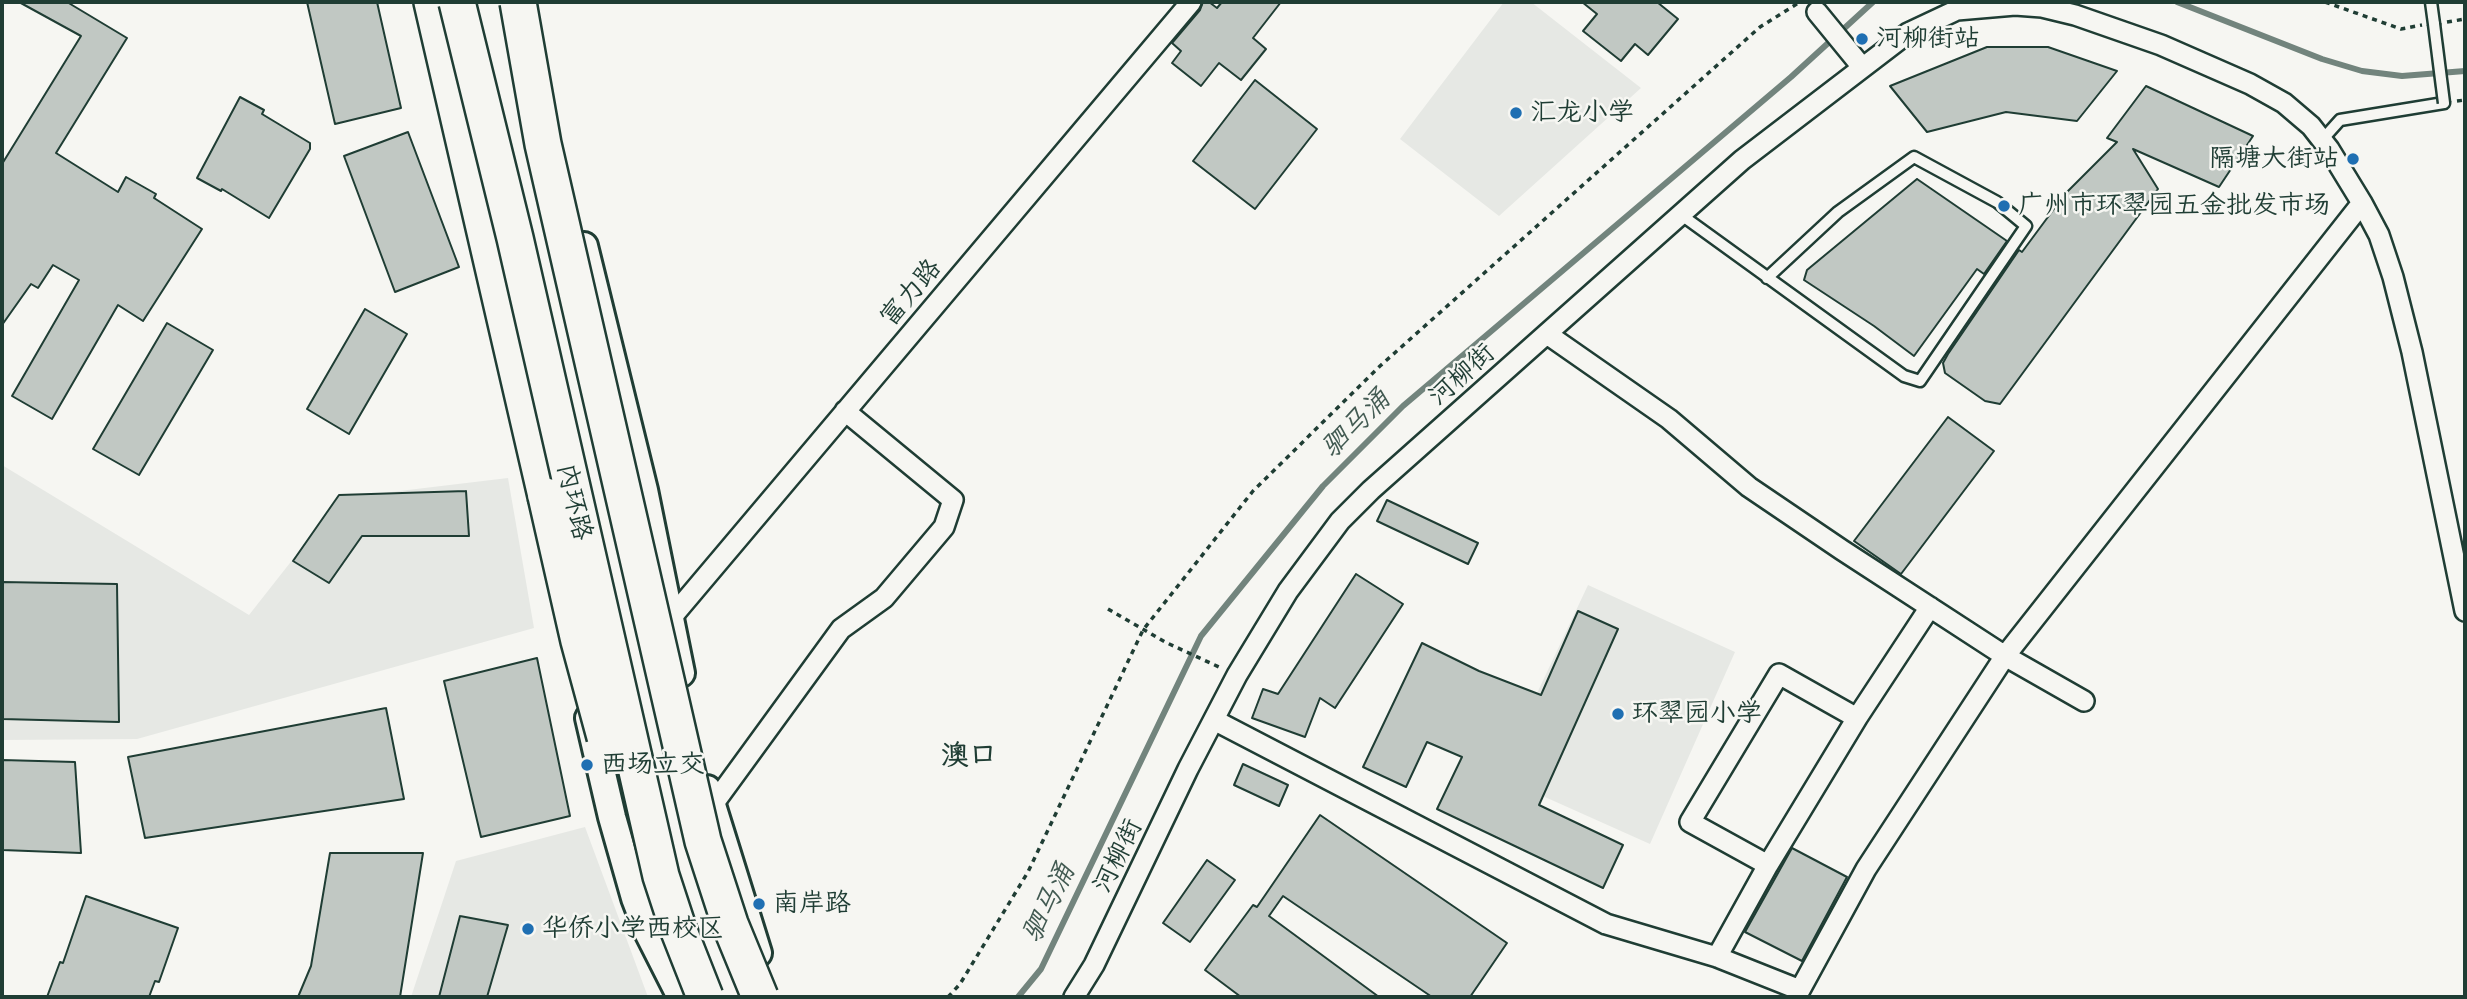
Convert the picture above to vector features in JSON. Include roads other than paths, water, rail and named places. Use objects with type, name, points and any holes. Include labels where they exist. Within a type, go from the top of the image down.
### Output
[{"type":"highway","points":[[432,2],[582,653],[633,832],[653,882],[684,930]]},
{"type":"highway","name":"内环路","points":[[457,2],[515,238],[661,876],[684,930],[705,997]]},
{"type":"highway","points":[[507,2],[549,134]]},
{"type":"highway","name":"内环路","points":[[518,2],[703,841],[759,989]]},
{"type":"main road","points":[[418,2],[612,817],[635,898],[648,932],[683,997]]},
{"type":"main road","points":[[531,2],[549,134],[580,230],[644,490],[697,752],[774,997]]},
{"type":"main road","points":[[541,195],[580,230]]},
{"type":"main road","points":[[582,691],[638,746]]},
{"type":"main road","points":[[683,997],[684,930]]},
{"type":"street","points":[[445,2],[503,237],[565,512],[594,555]]},
{"type":"street","name":"富力路","points":[[670,618],[1191,2]]},
{"type":"street","name":"河柳街","points":[[1074,997],[1099,955],[1237,675],[1288,591],[1340,521],[1371,490],[1742,160],[1908,33],[1957,10],[2015,5],[2042,7],[2075,15],[2161,45],[2250,84],[2284,103],[2311,126],[2362,203],[2379,236],[2409,340],[2460,558],[2465,611]]},
{"type":"street","points":[[1809,7],[1863,67]]},
{"type":"street","points":[[1214,720],[1606,924],[1717,957],[1800,990],[1866,869],[2004,656],[2362,203]]},
{"type":"street","points":[[1547,334],[1669,419],[1749,487],[2004,656],[2084,701]]},
{"type":"street","points":[[682,814],[712,806],[841,629],[884,598],[944,527],[953,499],[845,411]]},
{"type":"street","points":[[553,571],[565,512]]},
{"type":"street","points":[[1717,957],[1768,865],[1857,718],[1930,607]]},
{"type":"street","points":[[1768,865],[1690,822],[1779,674],[1857,718]]},
{"type":"lane","points":[[2322,140],[2340,120],[2444,103],[2431,2]]},
{"type":"lane","points":[[1681,214],[1768,278],[1903,376],[1920,381],[2026,226],[1997,202],[1914,157],[1838,212],[1768,278]]},
{"type":"waterway","name":"驷马涌","points":[[1018,997],[1041,969],[1201,636],[1323,486],[1403,406],[1791,77],[1873,2]]},
{"type":"waterway","name":"驷马涌","points":[[2177,2],[2322,59],[2362,71],[2402,76],[2465,71]]},
{"type":"place","name":"河柳街站","points":[[1862,39]]},
{"type":"place","name":"汇龙小学","points":[[1516,113]]},
{"type":"place","name":"隔塘大街站","points":[[2353,159]]},
{"type":"place","name":"广州市环翠园五金批发市场","points":[[2004,206]]},
{"type":"place","name":"环翠园小学","points":[[1618,714]]},
{"type":"place","name":"西场立交","points":[[587,765]]},
{"type":"place","name":"南岸路","points":[[759,904]]},
{"type":"place","name":"华侨小学西校区","points":[[528,929]]},
{"type":"district","name":"澳口","points":[[969,756]]}]
